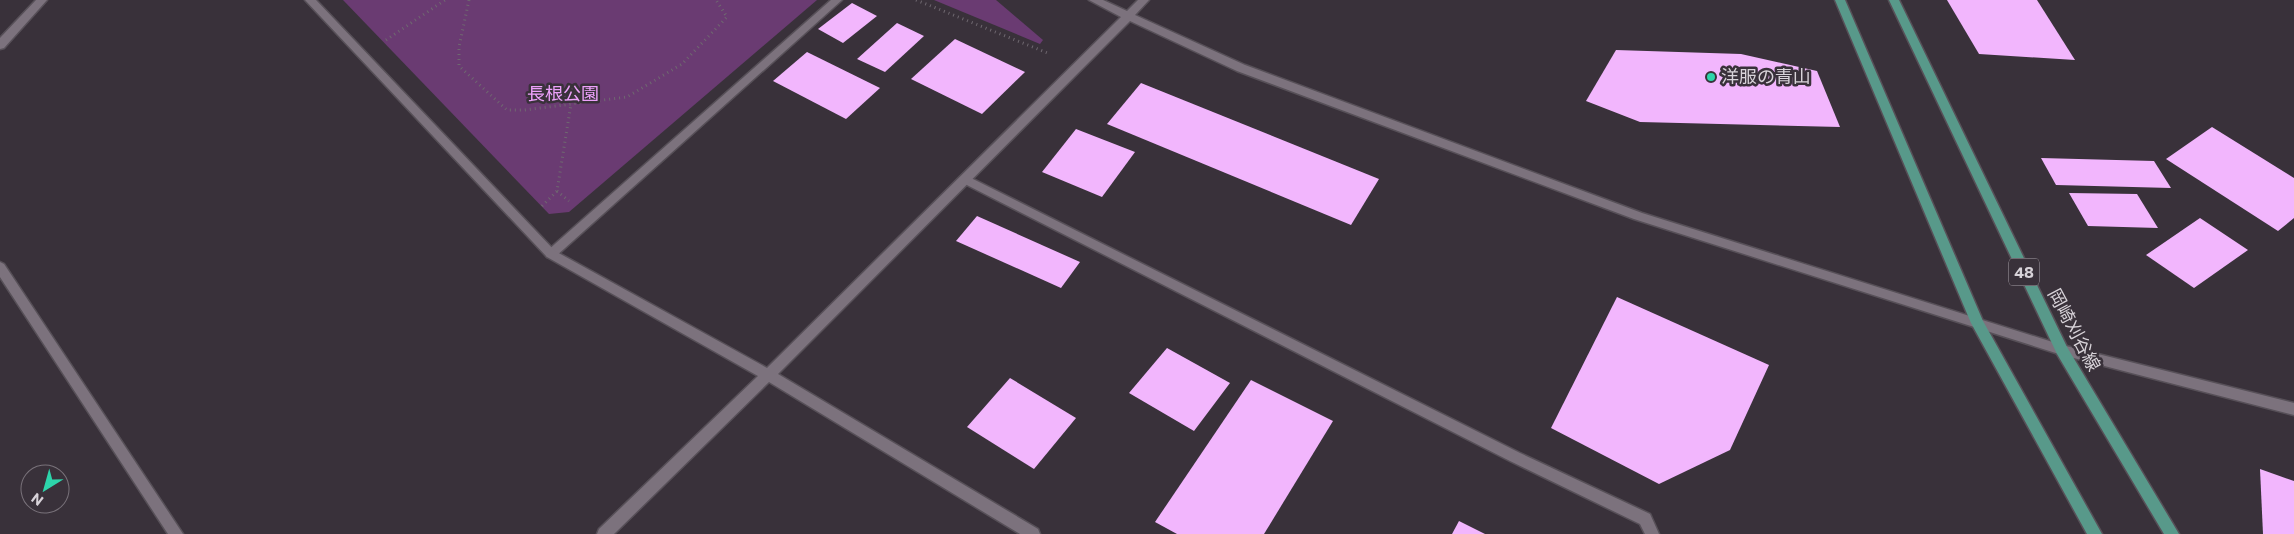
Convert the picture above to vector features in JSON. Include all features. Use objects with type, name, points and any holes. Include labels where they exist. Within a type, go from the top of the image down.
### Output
[{"type":"main road","points":[[1840,0],[1977,323],[2095,534]]},
{"type":"main road","name":"岡崎刈谷線","points":[[1894,0],[2062,350],[2172,534]]},
{"type":"street","points":[[0,45],[42,0]]},
{"type":"street","points":[[310,0],[551,254],[768,376],[1033,534]]},
{"type":"street","points":[[551,254],[837,0]]},
{"type":"street","points":[[1094,0],[1241,68],[1638,216],[2062,350],[2294,409]]},
{"type":"street","points":[[604,534],[768,376],[1144,0]]},
{"type":"street","points":[[964,179],[1515,457],[1646,520],[1652,534]]},
{"type":"street","points":[[0,267],[176,534]]},
{"type":"path","points":[[363,56],[446,0]]},
{"type":"path","points":[[469,0],[458,47],[459,66],[507,110],[524,110],[627,97],[682,64],[727,17],[716,0]]},
{"type":"path","points":[[916,0],[1080,66]]},
{"type":"path","points":[[522,225],[557,191],[571,104]]},
{"type":"green space","name":"長根公園","points":[[343,0],[817,0],[569,212],[549,214]]},
{"type":"green space","points":[[934,0],[996,0],[1043,40],[1040,44]]},
{"type":"building","points":[[1947,0],[2037,0],[2075,60],[1979,54]]},
{"type":"building","points":[[852,3],[877,16],[843,43],[818,29]]},
{"type":"building","points":[[897,23],[924,36],[885,72],[857,59]]},
{"type":"building","points":[[955,39],[1025,72],[982,114],[911,79]]},
{"type":"building","points":[[1616,50],[1741,54],[1817,71],[1840,127],[1640,122],[1586,101]]},
{"type":"building","points":[[807,52],[880,88],[846,119],[773,81]]},
{"type":"building","points":[[1141,83],[1379,179],[1351,225],[1107,124]]},
{"type":"building","points":[[2212,127],[2294,178],[2294,218],[2278,231],[2166,159]]},
{"type":"building","points":[[1076,129],[1135,152],[1102,197],[1042,172]]},
{"type":"building","points":[[2041,158],[2154,161],[2171,188],[2056,185]]},
{"type":"building","points":[[2069,193],[2137,194],[2158,228],[2088,226]]},
{"type":"building","points":[[977,216],[1080,262],[1061,288],[956,241]]},
{"type":"building","points":[[2200,218],[2248,250],[2194,288],[2146,255]]},
{"type":"building","points":[[1617,297],[1769,365],[1730,450],[1659,484],[1551,428]]},
{"type":"building","points":[[1167,348],[1230,383],[1194,431],[1129,393]]},
{"type":"building","points":[[1010,378],[1076,418],[1034,469],[967,427]]},
{"type":"building","points":[[1251,380],[1333,421],[1264,534],[1177,534],[1155,522]]},
{"type":"building","points":[[2260,469],[2294,481],[2294,534],[2263,534]]},
{"type":"building","points":[[1459,521],[1485,534],[1452,534]]},
{"type":"place","name":"洋服の青山","points":[[1711,77]]}]
